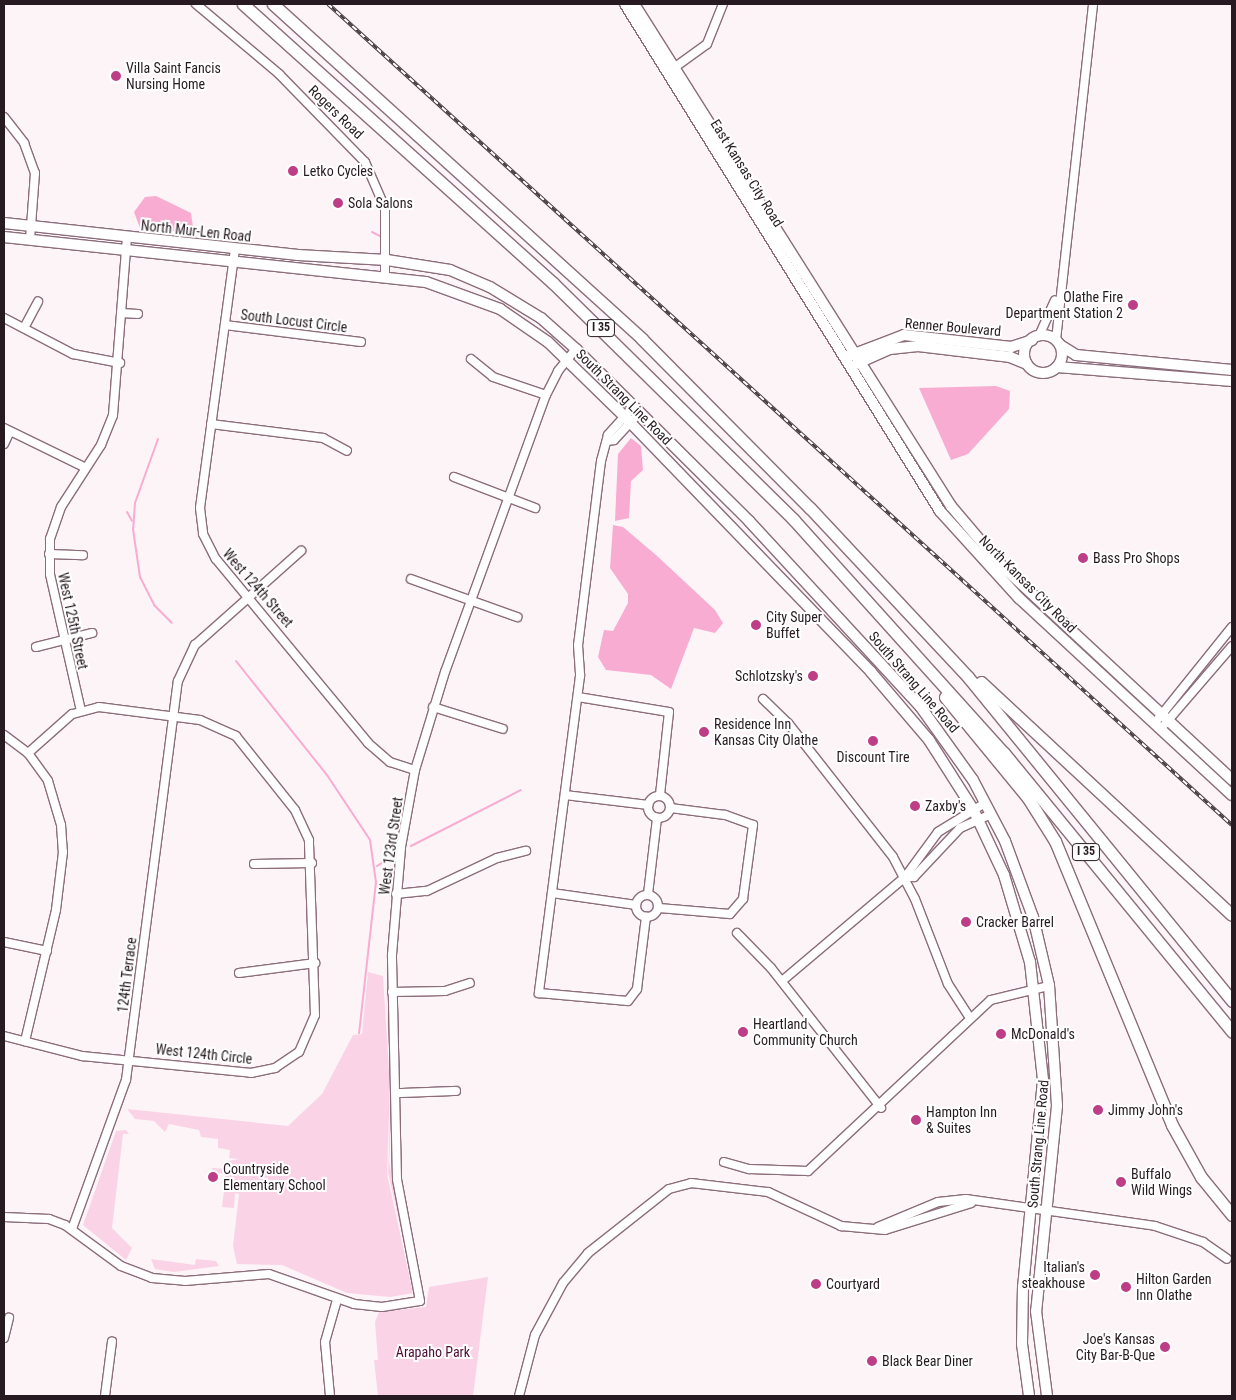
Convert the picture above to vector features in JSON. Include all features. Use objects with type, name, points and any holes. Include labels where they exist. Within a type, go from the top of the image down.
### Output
[{"type":"highway","name":"I 35","points":[[243,4],[675,399],[936,675],[1232,1032]]},
{"type":"highway","name":"I 35","points":[[273,4],[642,339],[968,676],[1232,1001]]},
{"type":"highway","points":[[936,675],[939,689],[1028,798],[1055,841],[1172,1125],[1201,1177],[1232,1215]]},
{"type":"highway","points":[[968,676],[980,682],[1232,915]]},
{"type":"main road","name":"East Kansas City Road","points":[[625,4],[671,70],[855,353]]},
{"type":"main road","name":"East Kansas City Road","points":[[634,4],[671,70],[847,363]]},
{"type":"main road","name":"North Mur-Len Road","points":[[4,223],[235,249],[387,260]]},
{"type":"main road","name":"North Mur-Len Road","points":[[4,237],[125,252],[385,278]]},
{"type":"main road","name":"South Strang Line Road","points":[[387,260],[450,270],[490,287],[526,308],[576,349],[749,521],[920,706],[986,803],[1027,899],[1049,986],[1057,1106],[1036,1311],[1047,1396]]},
{"type":"main road","name":"South Strang Line Road","points":[[385,278],[445,286],[481,300],[516,318],[566,360],[628,420],[871,672],[929,740],[973,809],[1013,901],[1036,989],[1043,1094],[1022,1320],[1029,1396]]},
{"type":"main road","name":"Renner Boulevard","points":[[847,363],[855,353],[904,335],[1011,346],[1035,338]]},
{"type":"main road","points":[[1232,370],[1076,355],[1058,343],[1035,338],[1024,354],[1027,364],[1041,373],[1057,367],[1232,381]]},
{"type":"main road","points":[[1057,367],[1062,356],[1058,343]]},
{"type":"main road","name":"Renner Boulevard","points":[[847,363],[861,362],[890,349],[918,346],[1010,357],[1027,364]]},
{"type":"main road","name":"North Kansas City Road","points":[[855,353],[931,478],[968,526],[1002,565],[1232,795]]},
{"type":"main road","name":"North Kansas City Road","points":[[847,363],[921,483],[975,553],[1161,722],[1232,780]]},
{"type":"street","name":"Rogers Road","points":[[196,4],[279,74],[359,152],[385,208],[387,260],[385,278]]},
{"type":"street","points":[[671,70],[707,44],[723,4]]},
{"type":"street","points":[[1058,343],[1060,283],[1093,4]]},
{"type":"street","points":[[4,117],[24,143],[35,173],[30,240]]},
{"type":"street","name":"West 125th Street","points":[[81,711],[64,641],[49,554],[56,518],[112,420],[120,363],[121,313],[127,238]]},
{"type":"street","name":"West 124th Street","points":[[235,249],[211,424],[200,526],[210,551],[368,743],[390,762],[416,770]]},
{"type":"street","points":[[1035,338],[1060,283]]},
{"type":"street","points":[[24,328],[38,302]]},
{"type":"street","points":[[121,313],[138,314]]},
{"type":"street","points":[[4,318],[73,354],[120,363]]},
{"type":"street","name":"South Locust Circle","points":[[225,325],[361,342]]},
{"type":"street","name":"West 123rd Street","points":[[337,1300],[382,1307],[420,1301],[397,1179],[399,1093],[392,992],[396,894],[416,770],[433,707],[546,395],[566,360],[576,349]]},
{"type":"street","points":[[471,359],[493,376],[546,395]]},
{"type":"street","points":[[552,894],[636,905],[646,918],[637,989],[628,1001],[539,993],[552,894],[565,795],[578,697],[578,644],[601,461],[607,441],[637,409]]},
{"type":"street","points":[[211,424],[323,438],[347,450]]},
{"type":"street","points":[[4,444],[7,430],[86,468]]},
{"type":"street","points":[[454,477],[509,496],[535,508]]},
{"type":"street","name":"124th Terrace","points":[[72,1229],[124,1092],[178,681],[189,654],[248,596],[301,551]]},
{"type":"street","points":[[49,554],[83,555]]},
{"type":"street","points":[[411,579],[516,617]]},
{"type":"street","points":[[1161,722],[1232,627]]},
{"type":"street","points":[[36,648],[92,633]]},
{"type":"street","points":[[1161,722],[1232,646]]},
{"type":"street","points":[[578,697],[669,712],[660,795],[670,808]]},
{"type":"street","points":[[763,699],[881,841],[905,877],[948,984],[970,1018]]},
{"type":"street","name":"West 124th Circle","points":[[4,1036],[73,1055],[129,1058],[251,1073],[282,1065],[299,1052],[312,1031],[315,963],[312,863],[302,820],[242,742],[214,723],[99,707],[81,711]]},
{"type":"street","points":[[433,707],[503,729]]},
{"type":"street","points":[[28,752],[62,721],[81,711]]},
{"type":"street","points":[[4,735],[28,752],[48,781],[57,804],[63,852],[47,951],[24,1041]]},
{"type":"street","points":[[565,795],[648,805],[660,795]]},
{"type":"street","points":[[782,981],[905,877],[938,832],[973,809],[986,803]]},
{"type":"street","points":[[636,905],[648,894],[657,818],[648,805]]},
{"type":"street","points":[[646,918],[659,908],[730,914],[743,899],[753,825],[725,815],[670,808],[657,818]]},
{"type":"street","points":[[905,877],[914,876],[960,828],[991,814]]},
{"type":"street","points":[[396,894],[427,891],[497,858],[526,851]]},
{"type":"street","points":[[254,864],[312,863]]},
{"type":"street","points":[[648,894],[656,899],[659,908]]},
{"type":"street","points":[[737,932],[782,981],[881,1108]]},
{"type":"street","points":[[4,942],[47,951]]},
{"type":"street","points":[[239,973],[315,963]]},
{"type":"street","points":[[392,992],[445,991],[470,983]]},
{"type":"street","points":[[724,1162],[749,1169],[808,1171],[881,1108],[970,1018],[991,1000],[1049,986]]},
{"type":"street","points":[[399,1093],[456,1091]]},
{"type":"street","points":[[519,1396],[535,1335],[563,1283],[588,1253],[669,1189],[691,1183],[768,1192],[841,1226],[878,1227],[938,1202],[960,1199],[971,1203],[1155,1226],[1202,1242],[1227,1258]]},
{"type":"street","points":[[4,1216],[49,1219],[72,1229],[143,1276],[185,1281],[269,1274],[337,1300],[325,1342],[330,1396]]},
{"type":"street","points":[[4,1338],[9,1318]]},
{"type":"street","points":[[105,1396],[112,1341]]},
{"type":"green space","points":[[368,972],[383,976],[390,1087],[387,1174],[413,1293],[390,1297],[347,1293],[282,1265],[237,1264],[233,1246],[239,1194],[235,1193],[234,1208],[222,1207],[226,1174],[211,1172],[212,1168],[227,1169],[228,1161],[239,1159],[229,1158],[230,1150],[218,1148],[218,1139],[201,1137],[199,1130],[169,1124],[165,1132],[154,1121],[135,1119],[127,1109],[288,1126],[322,1094],[353,1035],[362,1034]]},
{"type":"green space","points":[[385,976],[393,1096],[389,1162],[415,1293],[388,1172],[391,1087]]},
{"type":"green space","points":[[126,1130],[129,1134],[123,1134],[112,1228],[132,1248],[126,1260],[83,1225],[116,1131]]},
{"type":"green space","points":[[151,1259],[195,1265],[196,1259],[216,1261],[219,1266],[174,1272],[155,1269]]},
{"type":"green space","name":"Arapaho Park","points":[[488,1277],[473,1396],[378,1396],[374,1360],[378,1360],[375,1322],[379,1312],[426,1307],[429,1287]]},
{"type":"shaded area","points":[[156,196],[191,213],[193,227],[185,232],[140,228],[134,212],[145,197]]},
{"type":"shaded area","points":[[996,386],[1010,391],[1009,409],[968,454],[951,460],[919,388]]},
{"type":"shaded area","points":[[631,438],[641,446],[643,470],[631,481],[629,518],[615,521],[618,454]]},
{"type":"shaded area","points":[[613,525],[623,527],[656,555],[715,610],[723,623],[715,633],[694,628],[671,689],[651,675],[606,670],[598,657],[604,630],[613,631],[628,603],[628,594],[610,568]]},
{"type":"waterway","points":[[372,232],[380,236]]},
{"type":"waterway","points":[[158,439],[135,503],[133,529],[140,577],[154,605],[172,623]]},
{"type":"waterway","points":[[127,512],[132,521]]},
{"type":"waterway","points":[[236,661],[327,775],[370,840],[376,882],[359,1033]]},
{"type":"waterway","points":[[411,846],[521,790]]},
{"type":"waterway","points":[[377,866],[388,859]]},
{"type":"railway","points":[[328,4],[1232,825]]},
{"type":"place","name":"Villa Saint Fancis Nursing Home","points":[[116,76]]},
{"type":"place","name":"Letko Cycles","points":[[293,171]]},
{"type":"place","name":"Sola Salons","points":[[338,203]]},
{"type":"place","name":"Olathe Fire Department Station 2","points":[[1133,305]]},
{"type":"place","name":"Bass Pro Shops","points":[[1083,558]]},
{"type":"place","name":"City Super Buffet","points":[[756,625]]},
{"type":"place","name":"Schlotzsky's","points":[[813,676]]},
{"type":"place","name":"Residence Inn Kansas City Olathe","points":[[704,732]]},
{"type":"place","name":"Discount Tire","points":[[873,741]]},
{"type":"place","name":"Zaxby's","points":[[915,806]]},
{"type":"place","name":"Cracker Barrel","points":[[966,922]]},
{"type":"place","name":"Heartland Community Church","points":[[743,1032]]},
{"type":"place","name":"McDonald's","points":[[1001,1034]]},
{"type":"place","name":"Jimmy John's","points":[[1098,1110]]},
{"type":"place","name":"Hampton Inn & Suites","points":[[916,1120]]},
{"type":"place","name":"Countryside Elementary School","points":[[213,1177]]},
{"type":"place","name":"Buffalo Wild Wings","points":[[1121,1182]]},
{"type":"place","name":"Italian's steakhouse","points":[[1095,1275]]},
{"type":"place","name":"Courtyard","points":[[816,1284]]},
{"type":"place","name":"Hilton Garden Inn Olathe","points":[[1126,1287]]},
{"type":"place","name":"Joe's Kansas City Bar-B-Que","points":[[1165,1347]]},
{"type":"place","name":"Black Bear Diner","points":[[872,1361]]}]
